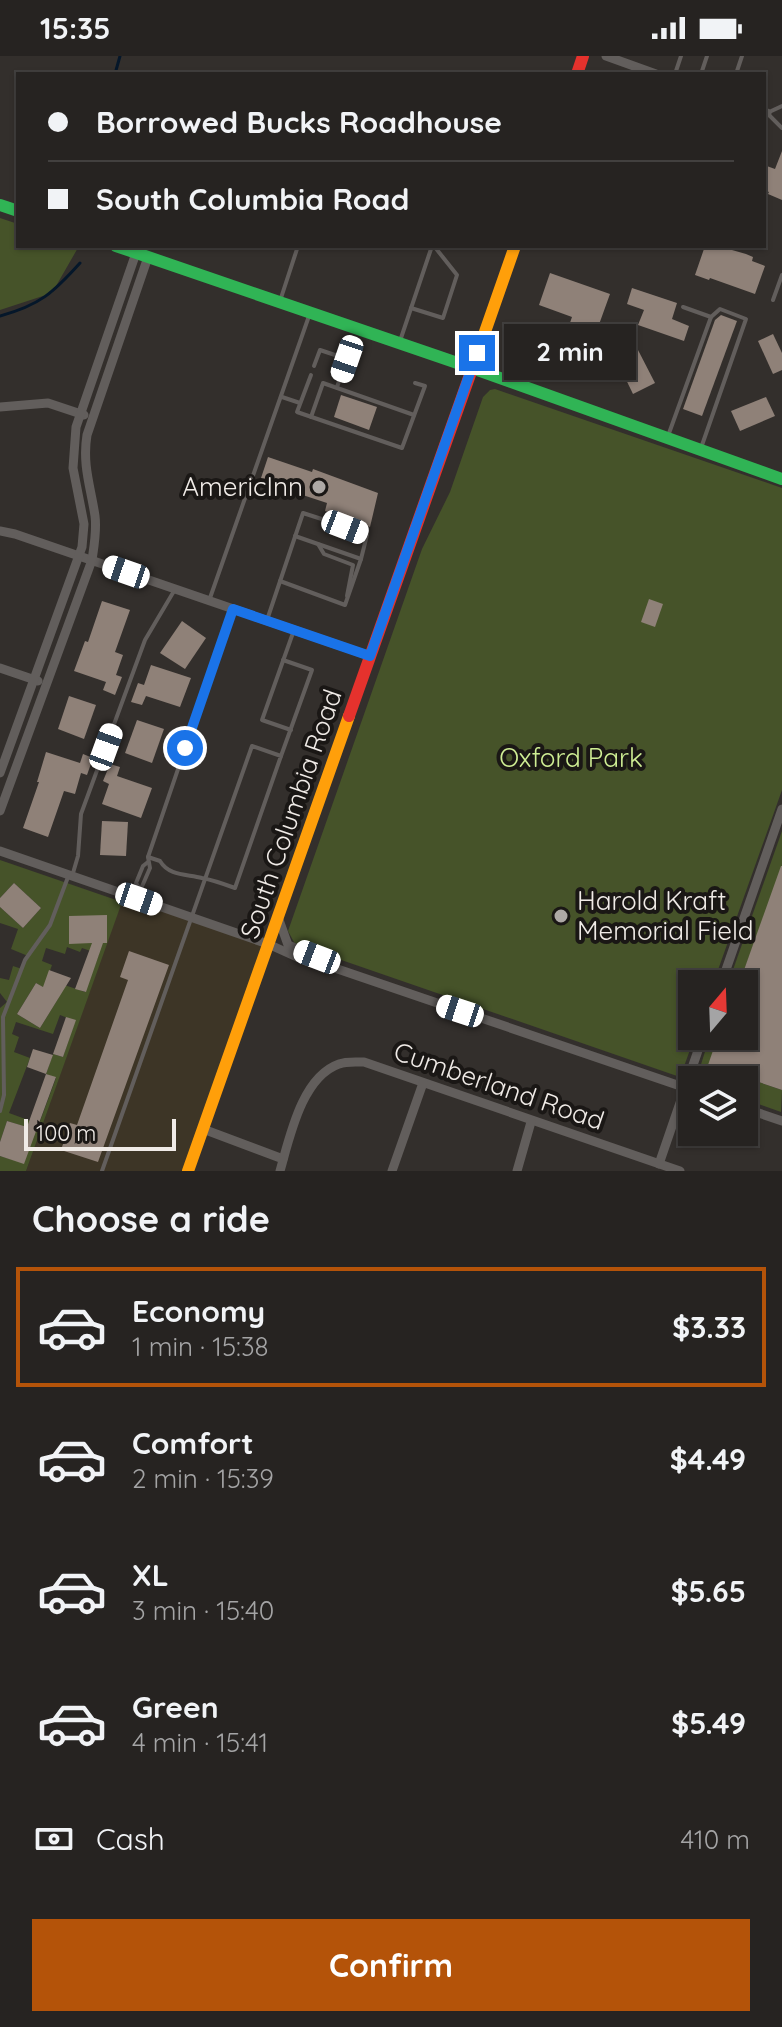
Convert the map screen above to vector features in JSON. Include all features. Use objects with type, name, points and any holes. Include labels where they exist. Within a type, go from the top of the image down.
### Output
[{"type":"main road","points":[[122,248],[782,479]]},
{"type":"main road","name":"South Columbia Road","points":[[188,1171],[514,248]]},
{"type":"street","points":[[606,56],[650,72]]},
{"type":"street","points":[[0,773],[85,535],[74,479],[73,454],[81,413],[142,255]]},
{"type":"street","points":[[0,811],[92,560],[96,518],[84,454],[91,417],[142,255]]},
{"type":"street","points":[[0,407],[48,403],[91,417]]},
{"type":"street","points":[[0,531],[79,555],[370,656]]},
{"type":"street","points":[[0,668],[45,684]]},
{"type":"street","points":[[726,970],[782,809]]},
{"type":"street","points":[[0,851],[138,894],[308,962],[320,963],[678,1085]]},
{"type":"street","points":[[278,916],[288,945],[317,957],[320,963]]},
{"type":"street","name":"Cumberland Road","points":[[283,1159],[308,1088],[323,1072],[341,1062],[364,1062],[680,1171]]},
{"type":"street","points":[[392,1171],[423,1083]]},
{"type":"street","points":[[758,1113],[782,1121]]},
{"type":"street","points":[[659,1164],[678,1114]]},
{"type":"street","points":[[517,1171],[531,1122]]},
{"type":"street","points":[[203,1129],[283,1159],[280,1171]]},
{"type":"lane","points":[[766,114],[782,128]]},
{"type":"lane","points":[[279,302],[297,248]]},
{"type":"lane","points":[[399,343],[432,248]]},
{"type":"lane","points":[[411,308],[443,318],[457,275],[435,248]]},
{"type":"lane","points":[[773,300],[782,275]]},
{"type":"lane","points":[[683,307],[711,317]]},
{"type":"lane","points":[[667,438],[711,317],[720,309],[746,319],[700,450]]},
{"type":"lane","points":[[209,600],[310,313]]},
{"type":"lane","points":[[314,366],[320,350],[348,360],[337,388]]},
{"type":"lane","points":[[311,375],[297,412],[402,448],[425,386],[415,383]]},
{"type":"lane","points":[[311,417],[323,383],[414,415]]},
{"type":"lane","points":[[282,397],[300,403]]},
{"type":"lane","points":[[267,620],[303,513],[334,523]]},
{"type":"lane","points":[[280,581],[345,605],[367,535],[345,527]]},
{"type":"lane","points":[[295,536],[361,559]]},
{"type":"lane","points":[[318,544],[324,554],[353,565],[345,592],[347,598]]},
{"type":"lane","points":[[0,1111],[4,1095],[3,1017],[25,960],[50,925],[78,856],[81,814],[145,640],[175,589]]},
{"type":"lane","points":[[138,894],[136,883],[148,860],[233,609]]},
{"type":"lane","points":[[291,730],[262,720],[294,630]]},
{"type":"lane","points":[[160,861],[165,869],[189,878],[198,877],[235,888],[312,670],[283,660]]},
{"type":"lane","points":[[102,1171],[252,746],[281,756]]},
{"type":"lane","points":[[148,860],[167,860]]},
{"type":"lane","points":[[193,869],[198,877]]},
{"type":"shaded area","points":[[124,894],[268,944],[188,1171],[26,1171]]},
{"type":"green space","points":[[0,218],[16,223],[16,248],[78,248],[52,293],[0,310]]},
{"type":"green space","name":"Oxford Park","points":[[495,389],[782,488],[782,790],[718,970],[678,970],[678,1050],[690,1050],[684,1066],[678,1066],[677,1076],[295,944],[288,931],[422,549],[450,492],[483,397]]},
{"type":"green space","points":[[782,831],[782,867],[744,970],[733,970]]},
{"type":"green space","points":[[0,860],[122,902],[26,1171],[0,1171],[0,1156],[24,1163],[35,1130],[7,1121],[0,1142],[0,1008],[7,1002],[0,993],[0,978],[9,980],[13,966],[22,969],[28,956],[11,949],[18,929],[0,923],[0,907],[23,928],[41,908],[14,883],[0,898]],"holes":[[[67,947],[99,954],[85,992],[47,979],[52,965],[42,961],[46,948],[65,954]],[[36,983],[59,997],[40,1028],[17,1014]],[[60,1015],[75,1021],[63,1057],[53,1054],[46,1074],[56,1078],[39,1124],[9,1113],[30,1058],[14,1052],[19,1037],[12,1034],[16,1022],[53,1034]]]},
{"type":"green space","points":[[706,1050],[714,1050],[709,1065],[712,1066],[700,1066]]},
{"type":"green space","points":[[758,1082],[782,1090],[781,1112],[758,1104]]},
{"type":"building","points":[[782,151],[782,200],[766,191],[766,166],[775,169]]},
{"type":"building","points":[[704,248],[725,248],[746,254],[753,257],[752,261],[765,266],[755,294],[695,275]]},
{"type":"building","points":[[550,273],[610,294],[588,355],[562,346],[572,317],[539,305]]},
{"type":"building","points":[[632,288],[677,303],[672,319],[689,326],[684,341],[638,325],[644,310],[627,304]]},
{"type":"building","points":[[721,315],[737,321],[702,416],[683,409],[715,320]]},
{"type":"building","points":[[773,334],[782,353],[782,370],[773,374],[758,341]]},
{"type":"building","points":[[638,350],[655,383],[633,394],[617,361]]},
{"type":"building","points":[[341,395],[377,407],[369,430],[334,417]]},
{"type":"building","points":[[766,397],[775,416],[740,431],[731,411]]},
{"type":"building","name":"AmericInn","points":[[268,457],[312,472],[313,469],[378,493],[370,527],[325,511],[327,503],[260,481]]},
{"type":"building","points":[[649,599],[663,604],[655,627],[641,622]]},
{"type":"building","points":[[102,601],[130,610],[115,652],[123,655],[116,675],[122,677],[115,695],[103,690],[106,682],[74,671]]},
{"type":"building","points":[[182,621],[206,638],[185,669],[160,653]]},
{"type":"building","points":[[151,665],[191,678],[180,707],[146,696],[142,705],[131,702],[138,683],[144,685]]},
{"type":"building","points":[[69,696],[96,705],[84,739],[58,729]]},
{"type":"building","points":[[137,720],[164,729],[152,763],[125,753]]},
{"type":"building","points":[[46,752],[80,763],[83,754],[93,758],[87,775],[81,773],[75,794],[64,791],[48,837],[23,828]]},
{"type":"building","points":[[110,764],[120,767],[117,776],[152,788],[141,818],[102,804],[109,784],[103,781]]},
{"type":"building","points":[[102,821],[128,822],[126,856],[100,855]]},
{"type":"building","points":[[782,866],[782,1090],[758,1082],[758,1066],[708,1065],[713,1050],[758,1050],[758,970],[744,970]]},
{"type":"building","points":[[14,883],[41,908],[23,928],[0,907],[0,898]]},
{"type":"building","points":[[107,915],[107,943],[103,943],[86,992],[75,989],[92,943],[69,944],[69,916]]},
{"type":"building","points":[[129,951],[169,965],[98,1162],[61,1150],[70,1123],[77,1125],[128,980],[120,977]]},
{"type":"building","points":[[49,970],[71,978],[40,1028],[17,1014],[36,983],[43,987]]},
{"type":"building","points":[[66,1017],[76,1020],[63,1057],[53,1054]]},
{"type":"building","points":[[33,1049],[53,1055],[46,1074],[27,1067]]},
{"type":"building","points":[[46,1074],[56,1077],[24,1164],[0,1156],[0,1142],[7,1121],[27,1127]]},
{"type":"waterway","points":[[116,72],[120,56]]},
{"type":"waterway","points":[[0,316],[45,297],[80,263]]},
{"type":"traffic: fast","points":[[0,205],[16,210]]},
{"type":"traffic: fast","points":[[122,248],[782,479]]},
{"type":"traffic: slow","points":[[472,369],[514,248]]},
{"type":"traffic: slow","points":[[188,1171],[349,716]]},
{"type":"traffic: jam","points":[[578,72],[583,56]]},
{"type":"traffic: jam","points":[[349,716],[472,369]]},
{"type":"place","name":"AmericInn","points":[[319,487]]},
{"type":"place","name":"Harold Kraft Memorial Field","points":[[561,916]]},
{"type":"route","points":[[185,748],[233,609],[370,656],[477,353]]}]
